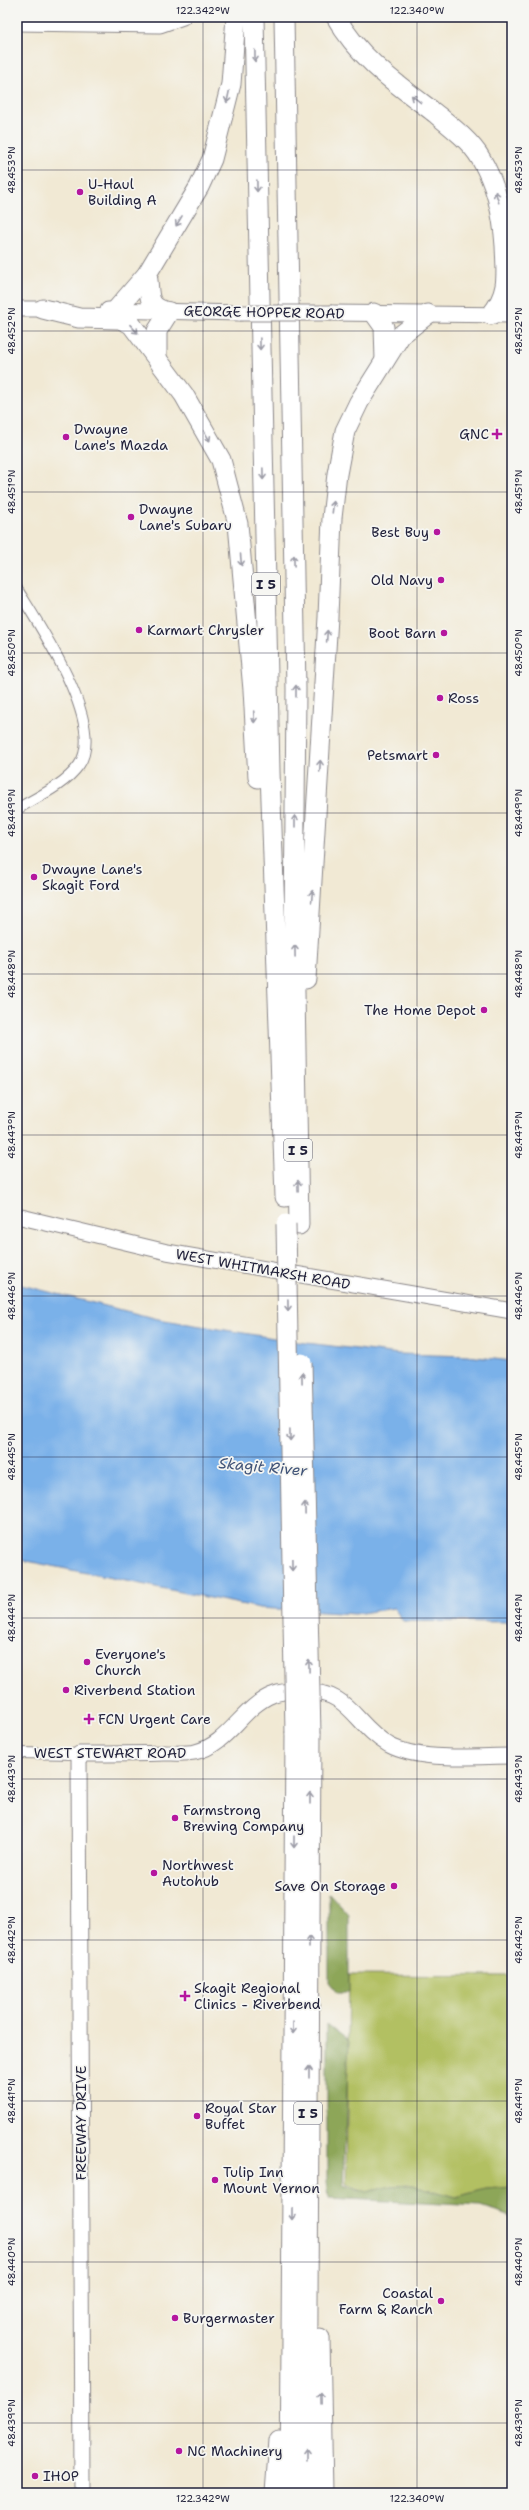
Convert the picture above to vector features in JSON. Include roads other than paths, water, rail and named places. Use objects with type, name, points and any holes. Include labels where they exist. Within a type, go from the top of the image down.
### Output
[{"type":"highway","points":[[116,310],[147,274],[199,188],[212,159],[231,84],[236,17]]},
{"type":"highway","name":"I 5","points":[[254,17],[270,772],[284,1150],[292,1224]]},
{"type":"highway","name":"I 5","points":[[284,17],[296,689],[294,934],[296,1074],[292,1224],[303,1733],[308,2104],[307,2493]]},
{"type":"highway","points":[[336,17],[371,63],[446,122],[480,158],[498,196],[503,222],[509,283],[500,304],[491,315]]},
{"type":"highway","points":[[147,274],[151,300],[159,310],[169,312],[157,331],[157,357]]},
{"type":"highway","points":[[44,309],[79,318],[110,318],[126,322],[137,332],[157,357],[184,395],[221,460],[238,524],[253,690],[266,934],[284,1150]]},
{"type":"highway","points":[[374,313],[384,328],[385,360]]},
{"type":"highway","points":[[296,1074],[306,988],[333,510],[345,431],[359,402],[401,335],[428,314]]},
{"type":"highway","name":"I 5","points":[[290,2493],[292,2274],[303,1733]]},
{"type":"highway","points":[[308,2104],[317,2191],[324,2493]]},
{"type":"highway","points":[[275,2493],[283,2370],[292,2274]]},
{"type":"street","points":[[17,23],[160,25],[181,19]]},
{"type":"street","name":"GEORGE HOPPER ROAD","points":[[17,309],[240,313],[512,315]]},
{"type":"street","points":[[17,590],[51,645],[80,707],[86,729],[87,747],[79,765],[57,786],[17,809]]},
{"type":"street","name":"WEST WHITMARSH ROAD","points":[[17,1216],[167,1252],[512,1311]]},
{"type":"street","name":"WEST STEWART ROAD","points":[[17,1753],[79,1754],[195,1752],[220,1740],[256,1706],[272,1695],[303,1691],[321,1692],[335,1697],[350,1708],[369,1729],[389,1745],[410,1752],[428,1755],[512,1756]]},
{"type":"street","name":"FREEWAY DRIVE","points":[[79,1754],[82,2493]]},
{"type":"water","name":"Skagit River","points":[[17,1284],[158,1319],[298,1342],[399,1354],[467,1356],[512,1361],[512,1622],[403,1621],[394,1608],[355,1614],[260,1608],[17,1559]]},
{"type":"place","name":"U-Haul Building A","points":[[80,192]]},
{"type":"place","name":"GNC","points":[[497,434]]},
{"type":"place","name":"Dwayne Lane's Mazda","points":[[66,437]]},
{"type":"place","name":"Dwayne Lane's Subaru","points":[[131,517]]},
{"type":"place","name":"Best Buy","points":[[437,532]]},
{"type":"place","name":"Old Navy","points":[[441,580]]},
{"type":"place","name":"Karmart Chrysler","points":[[139,630]]},
{"type":"place","name":"Boot Barn","points":[[444,633]]},
{"type":"place","name":"Ross","points":[[440,698]]},
{"type":"place","name":"Petsmart","points":[[436,755]]},
{"type":"place","name":"Dwayne Lane's Skagit Ford","points":[[34,877]]},
{"type":"place","name":"The Home Depot","points":[[484,1010]]},
{"type":"place","name":"Everyone's Church","points":[[87,1662]]},
{"type":"place","name":"Riverbend Station","points":[[66,1690]]},
{"type":"place","name":"FCN Urgent Care","points":[[89,1719]]},
{"type":"place","name":"Farmstrong Brewing Company","points":[[175,1818]]},
{"type":"place","name":"Northwest Autohub","points":[[154,1873]]},
{"type":"place","name":"Save On Storage","points":[[394,1886]]},
{"type":"place","name":"Skagit Regional Clinics - Riverbend","points":[[185,1996]]},
{"type":"place","name":"Royal Star Buffet","points":[[197,2116]]},
{"type":"place","name":"Tulip Inn Mount Vernon","points":[[215,2180]]},
{"type":"place","name":"Coastal Farm & Ranch","points":[[441,2301]]},
{"type":"place","name":"Burgermaster","points":[[175,2318]]},
{"type":"place","name":"NC Machinery","points":[[179,2451]]},
{"type":"place","name":"IHOP","points":[[35,2476]]}]
